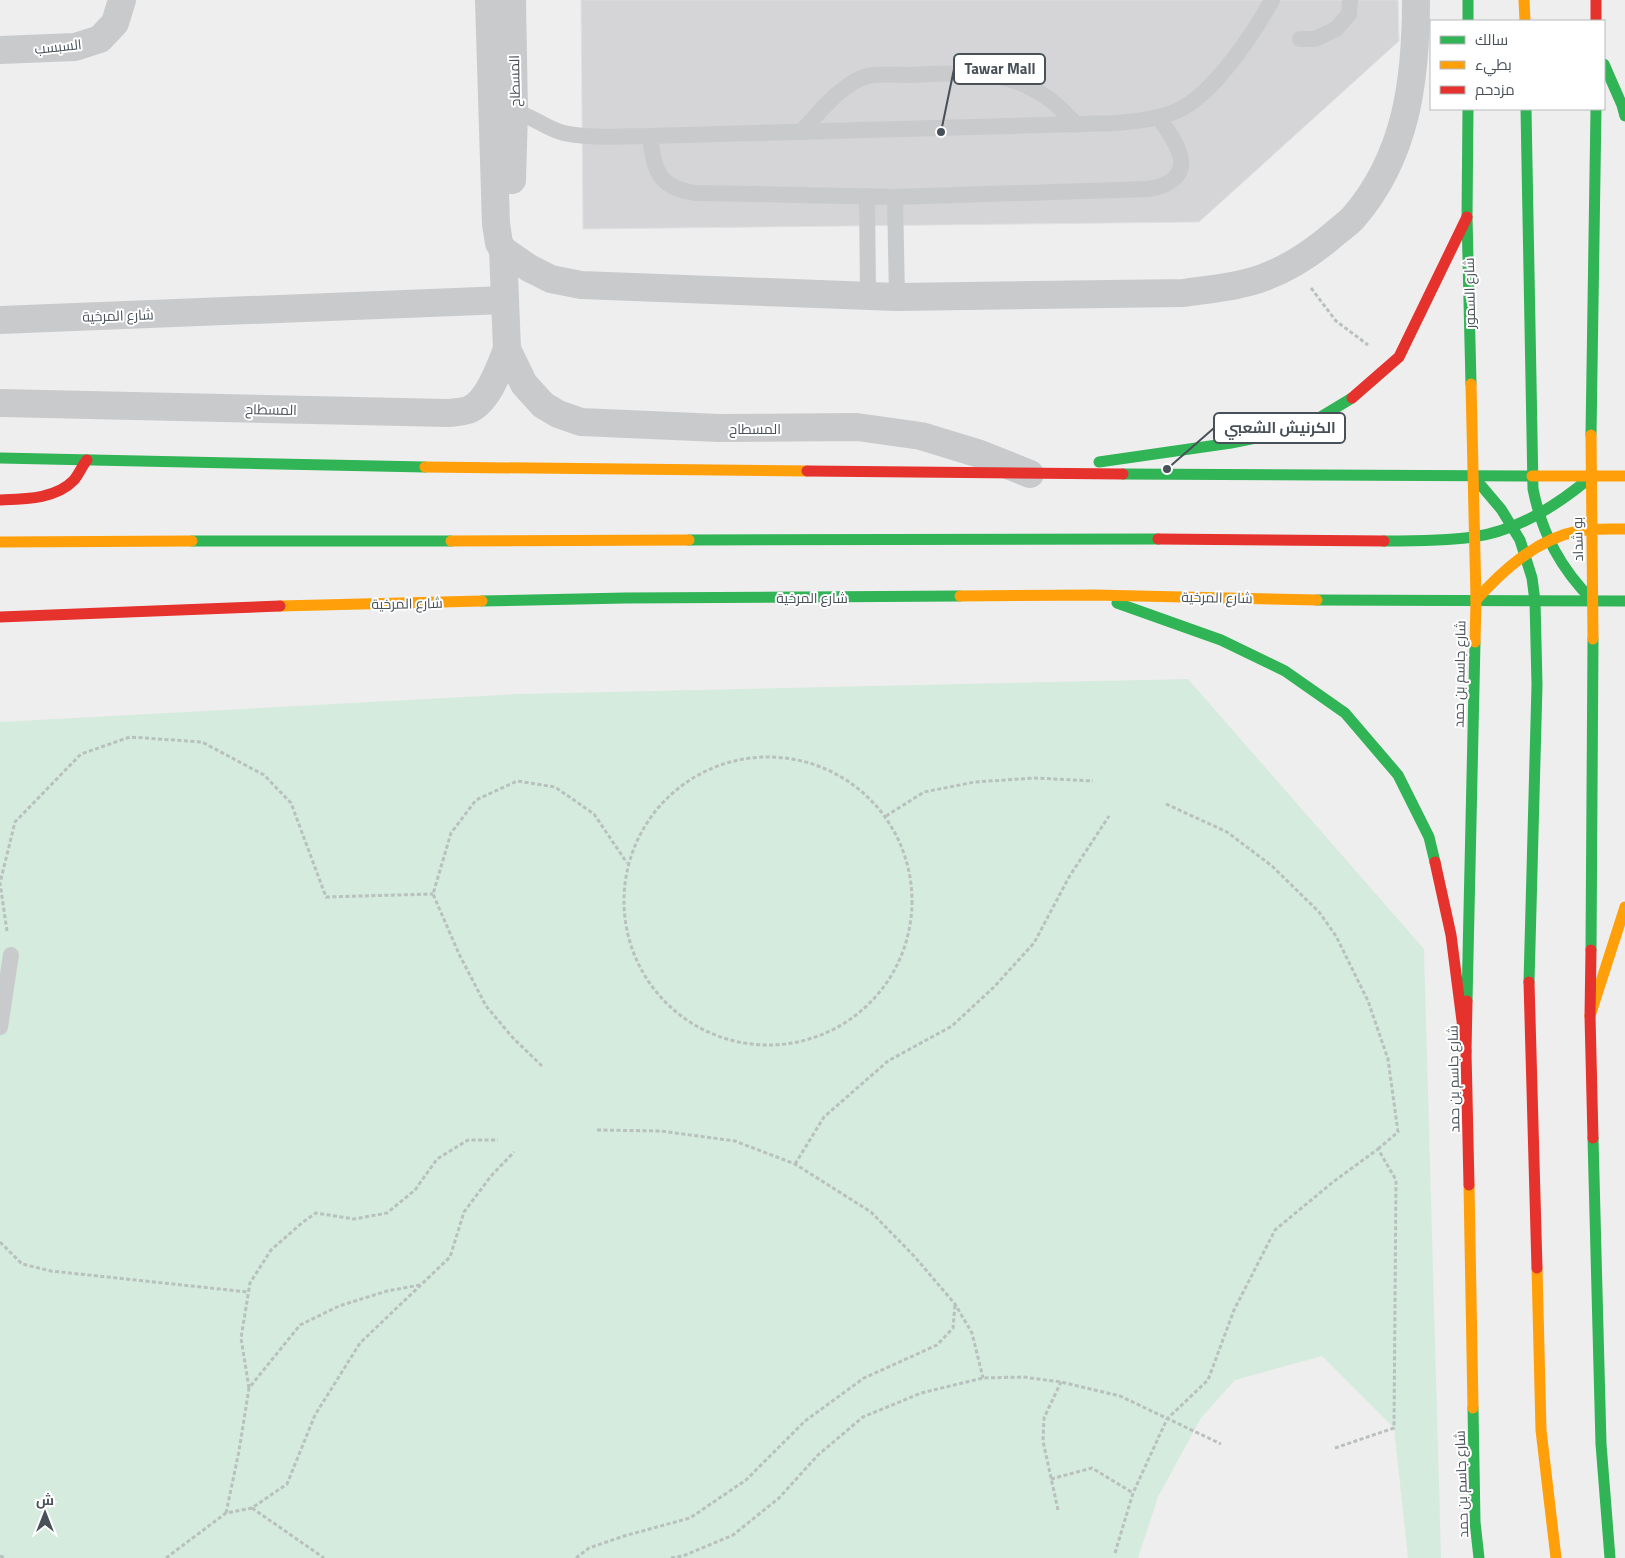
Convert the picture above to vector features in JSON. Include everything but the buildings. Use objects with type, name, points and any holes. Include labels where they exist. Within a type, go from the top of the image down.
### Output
[{"type":"main road","points":[[1468,0],[1468,20]]},
{"type":"main road","points":[[1524,0],[1525,20]]},
{"type":"main road","points":[[1596,0],[1596,20]]},
{"type":"main road","points":[[1605,66],[1625,116]]},
{"type":"main road","name":"شارع السمور","points":[[1468,110],[1467,217],[1473,476]]},
{"type":"main road","points":[[1526,110],[1532,476],[1538,515],[1548,542],[1568,574],[1593,601],[1594,694],[1590,1016],[1601,1444],[1610,1558]]},
{"type":"main road","points":[[1592,476],[1591,387],[1596,110]]},
{"type":"main road","points":[[1031,474],[1125,457],[1231,443],[1272,435],[1314,420],[1353,397],[1398,357],[1467,217]]},
{"type":"main road","points":[[0,458],[299,466],[1031,474],[1625,476]]},
{"type":"main road","points":[[0,500],[33,498],[55,492],[74,479],[86,460]]},
{"type":"main road","points":[[1473,476],[1492,497],[1512,526],[1526,555],[1535,601],[1537,686],[1529,992],[1541,1430],[1556,1558]]},
{"type":"main road","points":[[1473,476],[1476,600]]},
{"type":"main road","points":[[0,542],[1091,539],[1387,541],[1474,537],[1512,526],[1538,515],[1566,497],[1592,476]]},
{"type":"main road","name":"بو شداد","points":[[1592,476],[1593,601]]},
{"type":"main road","points":[[1476,600],[1499,575],[1526,555],[1548,542],[1592,529],[1625,529]]},
{"type":"main road","points":[[1094,594],[1221,640],[1285,671],[1345,713],[1398,775],[1429,837],[1451,935],[1466,1052]]},
{"type":"main road","name":"شارع المرخية","points":[[0,617],[215,607],[615,598],[1094,594],[1388,601],[1625,601]]},
{"type":"main road","name":"شارع جاسم بن حمد","points":[[1476,600],[1466,1052],[1476,1522],[1479,1558]]},
{"type":"main road","points":[[1590,1016],[1625,907]]},
{"type":"street","name":"السبسب","points":[[0,50],[75,47],[100,39],[115,22],[122,0]]},
{"type":"street","name":"المسطاح","points":[[489,0],[503,111],[510,224],[509,234],[503,250],[508,349],[524,384],[532,395],[558,414],[581,422],[719,428],[857,427],[921,436],[980,454],[1031,474]]},
{"type":"street","name":"المسطاح","points":[[503,111],[512,0]]},
{"type":"street","points":[[503,250],[528,268],[551,279],[581,285],[868,296],[1183,293],[1229,286],[1263,278],[1293,265],[1324,243],[1352,219],[1383,177],[1402,129],[1412,82],[1416,0]]},
{"type":"street","name":"شارع المرخية","points":[[0,320],[505,300]]},
{"type":"street","name":"المسطاح","points":[[0,404],[449,413],[468,410],[479,403],[495,380],[508,349]]},
{"type":"street","points":[[1474,1558],[1476,1522]]},
{"type":"lane","points":[[503,111],[562,133],[595,136],[1116,124],[1159,118],[1181,109],[1203,92],[1255,32],[1272,0]]},
{"type":"lane","points":[[1300,39],[1315,39],[1336,29],[1349,14],[1350,0]]},
{"type":"lane","points":[[801,132],[844,88],[859,79],[877,76],[941,74],[976,73],[1000,76],[1021,82],[1049,98],[1077,124]]},
{"type":"lane","points":[[650,136],[657,171],[667,183],[680,191],[696,193],[895,197],[1157,188],[1166,185],[1174,179],[1179,170],[1181,160],[1179,151],[1159,118]]},
{"type":"lane","points":[[867,196],[868,296]]},
{"type":"lane","points":[[895,197],[897,297]]},
{"type":"lane","points":[[0,1027],[11,955]]},
{"type":"path","points":[[1293,265],[1336,321],[1364,343],[1398,357]]},
{"type":"path","points":[[11,955],[0,883],[15,822],[81,754],[130,737],[202,742],[264,775],[291,803],[326,897],[433,894]]},
{"type":"path","points":[[774,756],[828,768],[858,786],[886,816],[905,850],[914,896],[907,946],[888,984],[858,1016],[820,1037],[774,1047],[718,1038],[682,1018],[648,984],[631,950],[623,904],[627,863],[648,820],[679,787],[722,764],[774,756]]},
{"type":"path","points":[[886,816],[924,792],[975,782],[1035,778],[1093,781]]},
{"type":"path","points":[[542,1066],[514,1039],[486,1006],[459,954],[433,894],[451,833],[476,800],[516,781],[555,787],[594,814],[627,863]]},
{"type":"path","points":[[1115,1553],[1133,1493],[1167,1419],[1208,1380],[1234,1310],[1275,1230],[1398,1132],[1388,1059],[1368,1001],[1336,936],[1319,912],[1272,866],[1226,832],[1166,804]]},
{"type":"path","points":[[795,1164],[824,1117],[888,1061],[952,1026],[994,987],[1034,942],[1069,877],[1109,816]]},
{"type":"path","points":[[597,1130],[661,1131],[735,1141],[795,1164],[871,1212],[914,1256],[955,1304],[972,1333],[983,1378]]},
{"type":"path","points":[[226,1514],[240,1451],[248,1388],[241,1338],[248,1292],[250,1283],[272,1250],[302,1222],[316,1213],[354,1219],[387,1213],[415,1190],[437,1159],[468,1140],[498,1140]]},
{"type":"path","points":[[1334,1448],[1394,1428],[1396,1180],[1378,1149]]},
{"type":"path","points":[[166,1558],[226,1514],[252,1508],[287,1484],[315,1415],[360,1343],[450,1258],[464,1212],[491,1176],[514,1152]]},
{"type":"path","points":[[0,1242],[22,1264],[51,1271],[248,1292]]},
{"type":"path","points":[[248,1388],[300,1325],[347,1303],[387,1291],[420,1285]]},
{"type":"path","points":[[576,1558],[589,1548],[624,1536],[690,1518],[746,1480],[805,1421],[864,1378],[936,1345],[953,1328],[955,1304]]},
{"type":"path","points":[[672,1558],[683,1556],[733,1535],[779,1498],[818,1455],[863,1417],[921,1393],[983,1378],[1022,1377],[1061,1382],[1120,1396],[1221,1444]]},
{"type":"path","points":[[1058,1510],[1043,1441],[1044,1418],[1061,1382]]},
{"type":"path","points":[[1051,1479],[1092,1468],[1133,1493]]},
{"type":"path","points":[[252,1508],[324,1558]]},
{"type":"path","points":[[0,1556],[5,1558]]},
{"type":"green space","points":[[1188,679],[1424,949],[1441,1558],[1408,1558],[1394,1428],[1322,1356],[1235,1380],[1201,1418],[1158,1497],[1138,1558],[0,1558],[0,722],[519,694]]},
{"type":"traffic: fast","points":[[1468,0],[1468,20]]},
{"type":"traffic: fast","points":[[1605,66],[1625,116]]},
{"type":"traffic: fast","points":[[1468,110],[1467,217],[1471,384]]},
{"type":"traffic: fast","points":[[1526,110],[1533,489],[1542,521],[1554,550],[1571,576],[1593,601]]},
{"type":"traffic: fast","points":[[1591,435],[1596,110]]},
{"type":"traffic: fast","points":[[1099,462],[1231,443],[1272,435],[1314,421],[1352,398]]},
{"type":"traffic: fast","points":[[0,458],[425,467]]},
{"type":"traffic: fast","points":[[1123,474],[1532,476]]},
{"type":"traffic: fast","points":[[1473,476],[1501,509],[1520,540],[1532,578],[1535,601],[1537,685],[1529,982]]},
{"type":"traffic: fast","points":[[1384,541],[1462,538],[1490,534],[1537,515],[1565,497],[1592,476]]},
{"type":"traffic: fast","points":[[689,540],[1158,539]]},
{"type":"traffic: fast","points":[[192,541],[451,541]]},
{"type":"traffic: fast","points":[[482,601],[625,598],[960,596]]},
{"type":"traffic: fast","points":[[1317,600],[1625,601]]},
{"type":"traffic: fast","points":[[1117,603],[1221,640],[1285,671],[1345,713],[1398,775],[1429,837],[1435,862]]},
{"type":"traffic: fast","points":[[1591,950],[1593,639]]},
{"type":"traffic: fast","points":[[1467,1001],[1475,642]]},
{"type":"traffic: fast","points":[[1593,1138],[1601,1444],[1610,1558]]},
{"type":"traffic: fast","points":[[1473,1408],[1475,1522],[1479,1558]]},
{"type":"traffic: slow","points":[[1524,0],[1525,20]]},
{"type":"traffic: slow","points":[[1471,384],[1476,600],[1475,642]]},
{"type":"traffic: slow","points":[[1591,435],[1593,639]]},
{"type":"traffic: slow","points":[[425,467],[807,471]]},
{"type":"traffic: slow","points":[[1532,476],[1625,476]]},
{"type":"traffic: slow","points":[[1476,600],[1509,567],[1535,548],[1549,541],[1563,535],[1584,530],[1625,529]]},
{"type":"traffic: slow","points":[[451,541],[689,540]]},
{"type":"traffic: slow","points":[[0,542],[192,541]]},
{"type":"traffic: slow","points":[[960,596],[1094,595],[1317,600]]},
{"type":"traffic: slow","points":[[280,606],[482,601]]},
{"type":"traffic: slow","points":[[1590,1016],[1625,907]]},
{"type":"traffic: slow","points":[[1469,1185],[1473,1408]]},
{"type":"traffic: slow","points":[[1537,1268],[1541,1430],[1556,1558]]},
{"type":"traffic: jam","points":[[1596,0],[1596,20]]},
{"type":"traffic: jam","points":[[1352,398],[1399,357],[1467,217]]},
{"type":"traffic: jam","points":[[0,500],[40,497],[58,491],[74,480],[87,460]]},
{"type":"traffic: jam","points":[[807,471],[1123,474]]},
{"type":"traffic: jam","points":[[1158,539],[1384,541]]},
{"type":"traffic: jam","points":[[0,617],[280,606]]},
{"type":"traffic: jam","points":[[1435,862],[1451,935],[1466,1052]]},
{"type":"traffic: jam","points":[[1591,950],[1590,1016],[1593,1138]]},
{"type":"traffic: jam","points":[[1529,982],[1537,1268]]},
{"type":"traffic: jam","points":[[1467,1001],[1466,1052],[1469,1185]]},
{"type":"place","name":"Tawar Mall","points":[[941,132]]},
{"type":"place","name":"الكرنيش الشعبي","points":[[1167,469]]}]
